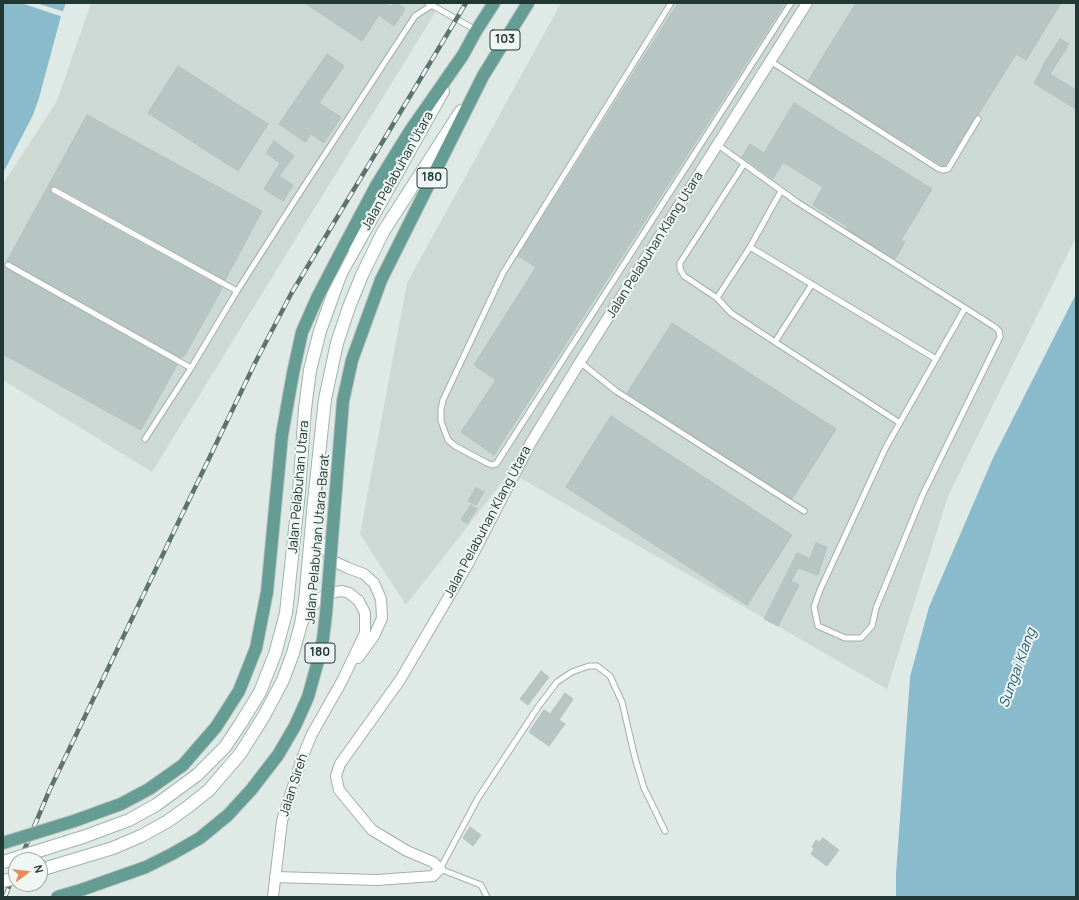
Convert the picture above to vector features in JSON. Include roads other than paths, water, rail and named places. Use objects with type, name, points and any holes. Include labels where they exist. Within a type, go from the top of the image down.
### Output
[{"type":"main road","name":"Jalan Pelabuhan Utara","points":[[3,862],[86,836],[129,820],[156,805],[197,775],[225,746],[260,692],[275,654],[286,613],[299,492],[305,409],[310,370],[320,331],[341,273],[464,55],[476,31],[494,3]]},
{"type":"main road","name":"Jalan Pelabuhan Utara","points":[[48,868],[113,848],[141,836],[168,821],[209,790],[240,754],[264,716],[283,680],[293,653],[301,624],[305,601],[325,399],[337,343],[349,307],[362,275],[383,232],[528,3]]},
{"type":"main road","points":[[3,843],[74,821],[121,804],[149,789],[183,765],[216,728],[239,691],[256,648],[267,592],[282,435],[302,332],[317,298],[376,186],[410,131],[464,55]]},
{"type":"main road","name":"Jalan Pelabuhan Utara-Barat","points":[[57,897],[146,867],[200,838],[228,815],[251,790],[278,755],[295,726],[308,697],[323,639],[344,401],[352,360],[381,280],[483,76]]},
{"type":"street","name":"Jalan Pelabuhan Klang Utara","points":[[440,869],[433,862],[407,851],[372,830],[339,790],[336,776],[340,764],[400,680],[468,564],[530,444],[580,362],[807,3]]},
{"type":"street","points":[[314,501],[318,538],[333,561],[364,574],[374,583],[381,599],[382,618],[374,636],[342,681]]},
{"type":"street","points":[[301,624],[320,598],[335,592],[342,591],[359,601],[365,613],[365,633],[342,681]]},
{"type":"street","name":"Jalan Sireh","points":[[273,897],[282,821],[302,758],[312,734],[342,681]]},
{"type":"street","points":[[275,877],[377,880],[433,876],[440,869]]},
{"type":"lane","points":[[671,3],[503,273],[443,400],[441,420],[448,440],[455,446],[492,465],[496,464],[500,458],[791,3]]},
{"type":"lane","points":[[146,439],[292,204],[415,16],[430,4],[476,31]]},
{"type":"lane","points":[[770,62],[939,170],[948,169],[978,119]]},
{"type":"lane","points":[[718,145],[810,211],[965,308],[995,327],[999,331],[1000,337],[923,494],[876,608],[872,626],[861,638],[845,638],[818,626],[814,607],[886,447],[965,308]]},
{"type":"lane","points":[[744,164],[680,263],[680,269],[684,276],[716,298],[731,313],[900,422]]},
{"type":"lane","points":[[54,190],[237,291]]},
{"type":"lane","points":[[716,298],[750,247],[781,191]]},
{"type":"lane","points":[[750,247],[936,359]]},
{"type":"lane","points":[[8,265],[191,368]]},
{"type":"lane","points":[[775,342],[812,284]]},
{"type":"lane","points":[[580,362],[616,391],[804,510]]},
{"type":"lane","points":[[487,897],[481,885],[440,869],[478,798],[538,707],[557,682],[572,672],[589,666],[597,666],[610,676],[622,702],[635,758],[644,788],[665,831]]},
{"type":"water","points":[[3,3],[66,3],[33,115],[3,173]]},
{"type":"water","name":"Sungai Klang","points":[[1076,294],[1076,897],[896,897],[896,874],[910,677],[929,607],[993,458]]},
{"type":"railway","points":[[23,852],[50,789],[255,363],[291,294],[466,3]]},
{"type":"railway","points":[[5,897],[8,889]]}]
